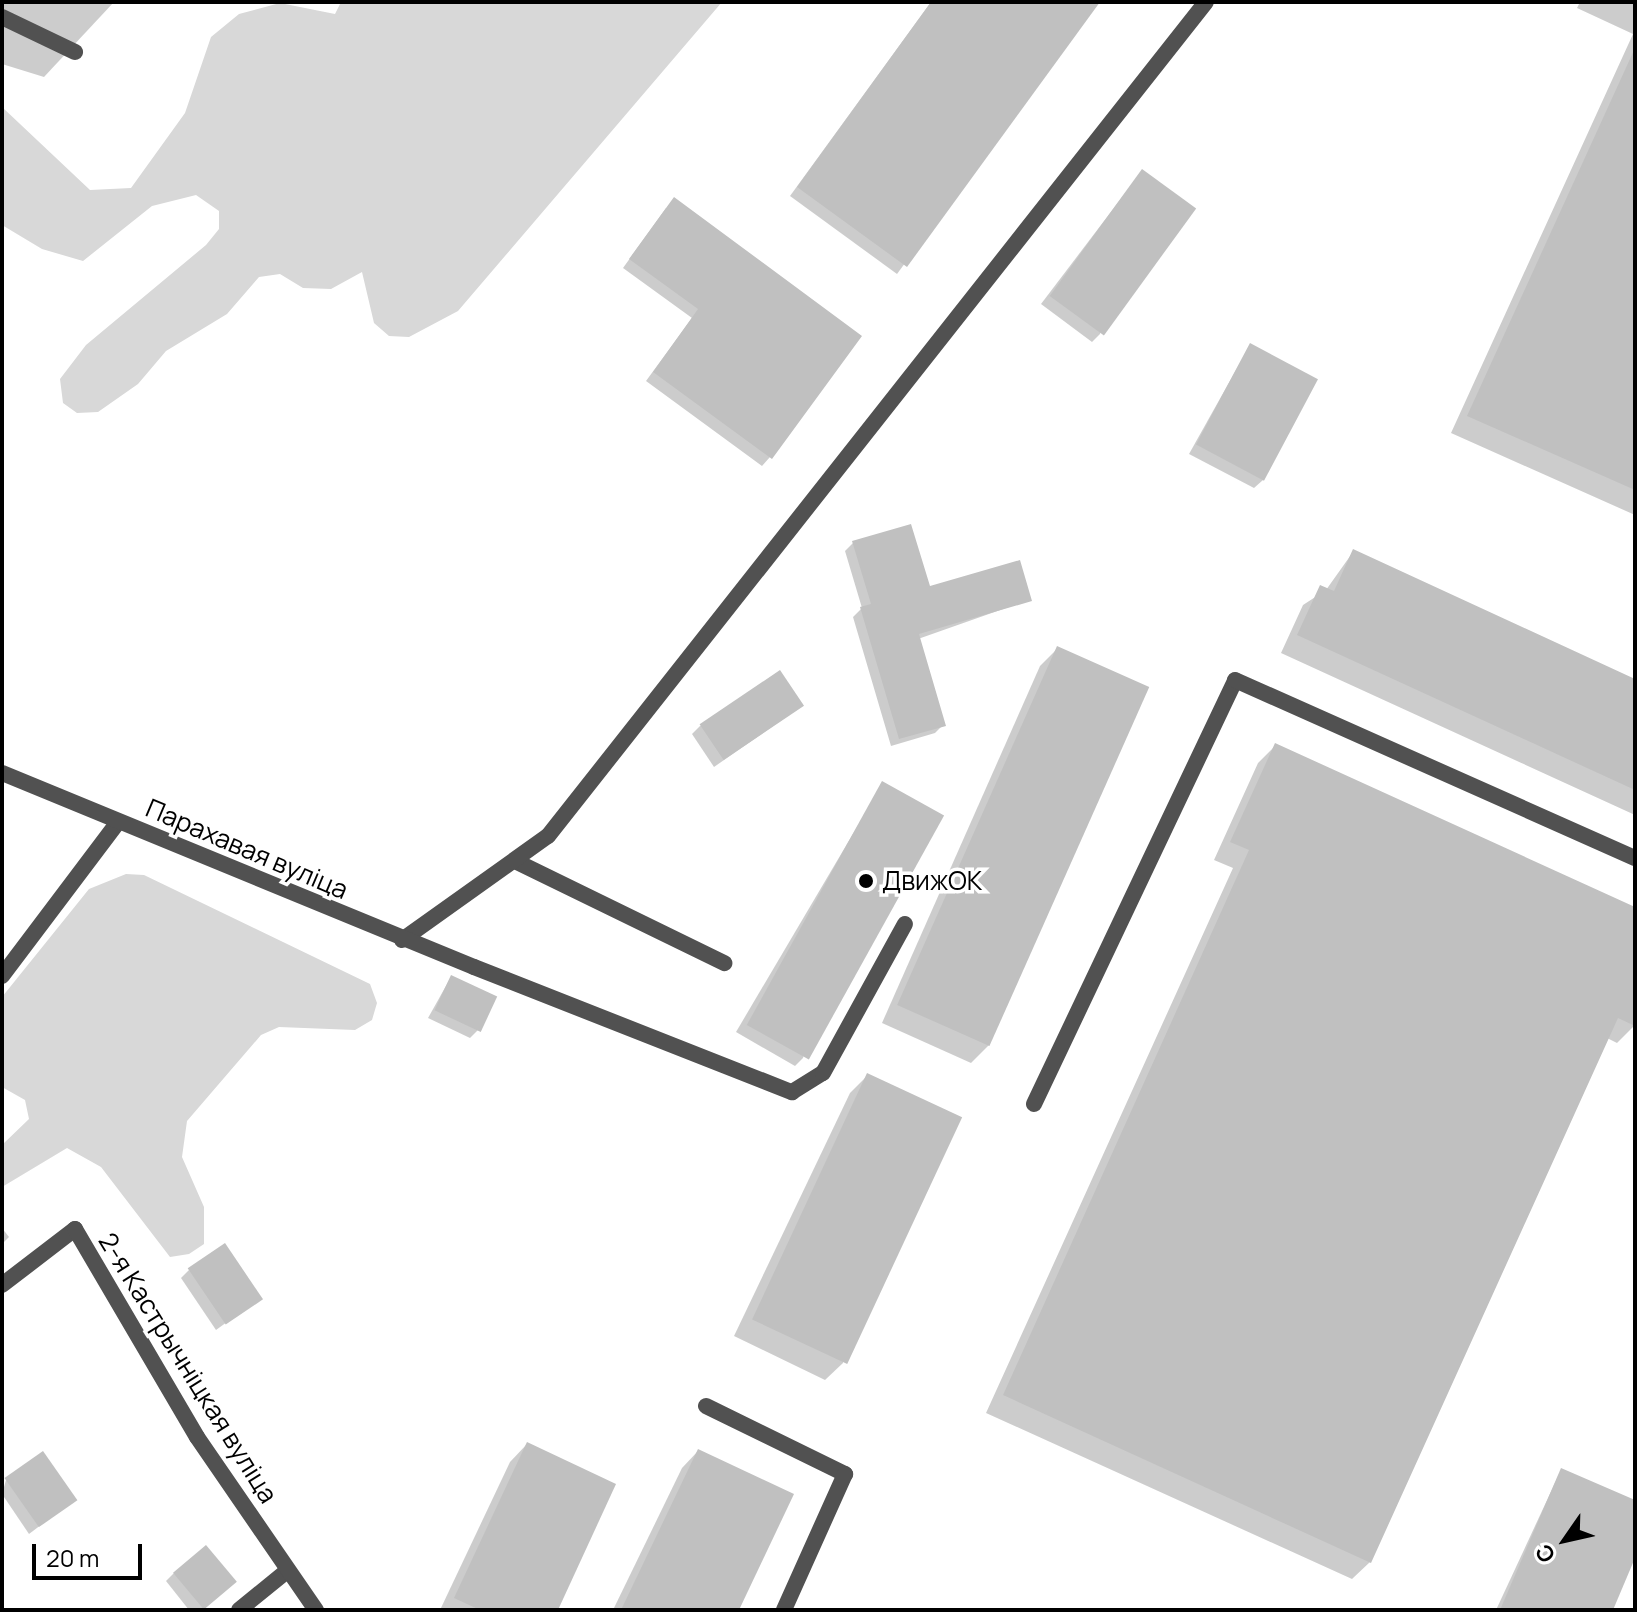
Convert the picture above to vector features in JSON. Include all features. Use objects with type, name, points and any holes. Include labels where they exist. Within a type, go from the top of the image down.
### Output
[{"type":"street","points":[[402,940],[548,836],[1206,2]]},
{"type":"street","points":[[2,17],[75,52]]},
{"type":"street","points":[[1034,1104],[1235,680],[1635,858]]},
{"type":"street","name":"Парахавая вуліца","points":[[2,773],[402,940],[792,1092],[823,1073],[905,924]]},
{"type":"street","points":[[2,976],[118,822]]},
{"type":"street","points":[[515,861],[724,963]]},
{"type":"street","name":"2-я Кастрычніцкая вуліца","points":[[2,1285],[75,1229],[181,1411],[316,1610]]},
{"type":"street","points":[[706,1406],[845,1474],[784,1610]]},
{"type":"street","points":[[239,1610],[288,1570]]},
{"type":"shaded area","points":[[341,2],[722,2],[458,311],[409,337],[389,336],[374,323],[362,272],[331,289],[303,288],[280,274],[259,277],[227,314],[166,351],[138,384],[98,412],[77,413],[63,403],[60,379],[86,345],[206,245],[219,229],[219,211],[196,195],[152,206],[83,261],[42,249],[2,225],[2,107],[90,190],[131,188],[185,113],[211,37],[239,14],[280,3],[335,14]]},
{"type":"shaded area","points":[[126,874],[144,875],[370,984],[377,1003],[372,1020],[355,1030],[279,1027],[261,1035],[187,1121],[182,1157],[204,1207],[204,1244],[189,1254],[170,1257],[101,1167],[67,1148],[2,1187],[2,1145],[29,1119],[25,1100],[2,1087],[2,997],[89,889]]},
{"type":"building","points":[[931,2],[1100,2],[907,267],[797,187]]},
{"type":"building","points":[[1635,48],[1635,490],[1467,416]]},
{"type":"building","points":[[1142,169],[1196,208],[1104,335],[1050,296]]},
{"type":"building","points":[[674,197],[862,336],[772,459],[653,372],[698,309],[629,259]]},
{"type":"building","points":[[1250,343],[1318,379],[1264,481],[1196,445]]},
{"type":"building","points":[[911,524],[930,586],[1020,560],[1032,601],[919,634],[946,726],[899,739],[860,607],[871,604],[852,541]]},
{"type":"building","points":[[1353,549],[1635,679],[1635,790],[1297,635],[1320,585],[1334,591]]},
{"type":"building","points":[[1057,646],[1149,687],[989,1046],[897,1005]]},
{"type":"building","points":[[780,670],[804,706],[724,760],[700,724]]},
{"type":"building","points":[[1275,743],[1635,907],[1635,1026],[1618,1018],[1371,1563],[1003,1395],[1249,850],[1230,842]]},
{"type":"building","name":"ДвижОК","points":[[882,781],[944,815],[809,1059],[747,1025]]},
{"type":"building","points":[[451,975],[497,997],[481,1032],[435,1010]]},
{"type":"building","points":[[867,1073],[962,1117],[847,1364],[752,1320]]},
{"type":"building","points":[[225,1243],[263,1299],[226,1325],[188,1268]]},
{"type":"building","points":[[527,1442],[616,1484],[558,1610],[480,1610],[454,1598]]},
{"type":"building","points":[[698,1449],[794,1494],[739,1610],[621,1610]]},
{"type":"building","points":[[43,1451],[77,1500],[39,1527],[4,1478]]},
{"type":"building","points":[[1561,1468],[1635,1500],[1635,1558],[1613,1610],[1500,1610]]},
{"type":"building","points":[[206,1545],[237,1582],[204,1609],[173,1573]]},
{"type":"place","name":"ДвижОК","points":[[866,881]]}]
